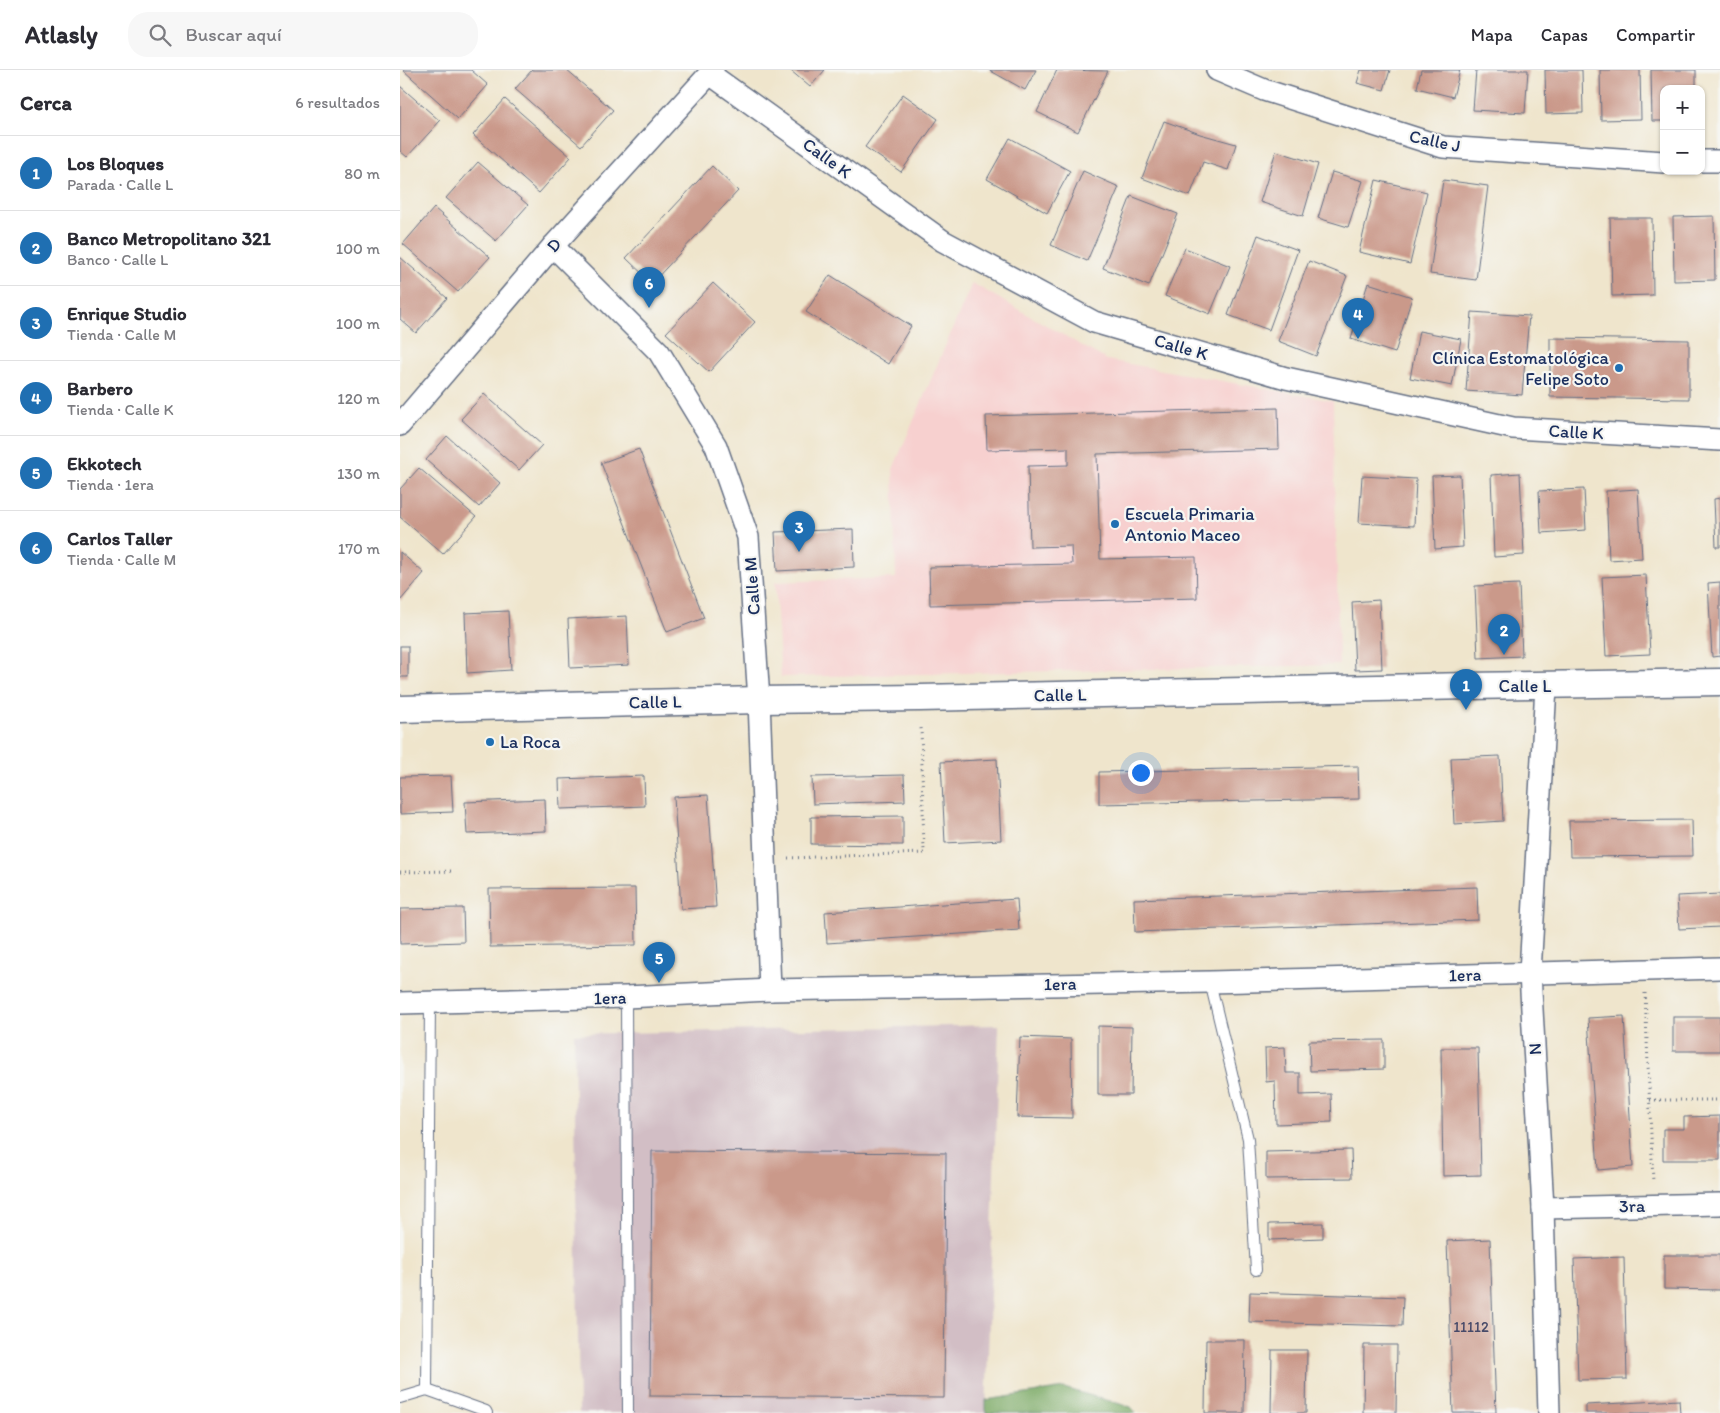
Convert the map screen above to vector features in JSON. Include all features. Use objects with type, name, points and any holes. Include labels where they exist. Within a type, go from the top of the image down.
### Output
[{"type":"street","name":"Calle J","points":[[1217,70],[1264,90],[1443,147],[1660,162]]},
{"type":"street","name":"D","points":[[400,426],[553,246],[712,72]]},
{"type":"street","name":"Calle K","points":[[712,72],[943,240],[1094,322],[1286,378],[1513,428],[1720,440]]},
{"type":"street","points":[[1705,162],[1720,161]]},
{"type":"street","name":"Calle M","points":[[553,246],[659,352],[716,446],[748,537],[759,700],[770,990]]},
{"type":"street","name":"Calle L","points":[[400,709],[759,700],[1720,682]]},
{"type":"street","name":"N","points":[[1546,686],[1530,973],[1543,1208],[1548,1413]]},
{"type":"street","name":"1era","points":[[400,1003],[626,998],[770,990],[1210,982],[1720,968]]},
{"type":"street","name":"3ra","points":[[1543,1208],[1720,1204]]},
{"type":"lane","points":[[1210,982],[1248,1139],[1256,1270]]},
{"type":"lane","points":[[626,998],[628,1413]]},
{"type":"lane","points":[[427,1390],[430,1002]]},
{"type":"lane","points":[[400,1398],[427,1390],[486,1411],[487,1413]]},
{"type":"path","points":[[765,859],[924,853],[920,698]]},
{"type":"path","points":[[400,872],[453,871]]},
{"type":"path","points":[[1644,970],[1654,1205]]},
{"type":"path","points":[[1650,1100],[1720,1100]]},
{"type":"shaded area","name":"Escuela Primaria Antonio Maceo","points":[[972,283],[1107,360],[1333,401],[1339,665],[781,677],[775,582],[896,578],[893,469]]},
{"type":"shaded area","points":[[999,1025],[986,1413],[579,1413],[574,1034]]},
{"type":"green space","points":[[1064,1388],[1131,1407],[1136,1413],[986,1413],[986,1400]]},
{"type":"building","points":[[403,70],[471,70],[488,85],[458,119]]},
{"type":"building","points":[[532,70],[566,70],[613,110],[581,146],[515,89]]},
{"type":"building","points":[[790,70],[825,70],[810,87]]},
{"type":"building","points":[[989,70],[1036,70],[1025,90]]},
{"type":"building","points":[[1057,70],[1108,71],[1078,132],[1037,112]]},
{"type":"building","points":[[1361,70],[1390,70],[1384,90],[1357,83]]},
{"type":"building","points":[[1421,70],[1460,70],[1453,97],[1417,88]]},
{"type":"building","points":[[1476,70],[1528,70],[1525,113],[1473,110]]},
{"type":"building","points":[[1545,70],[1582,70],[1583,113],[1546,114]]},
{"type":"building","points":[[1600,70],[1640,70],[1641,119],[1601,120]]},
{"type":"building","points":[[1651,70],[1696,70],[1696,85],[1660,85],[1660,121],[1652,121]]},
{"type":"building","points":[[400,86],[440,121],[407,157],[400,151]]},
{"type":"building","points":[[903,94],[938,119],[901,172],[865,147]]},
{"type":"building","points":[[505,99],[571,157],[539,193],[473,135]]},
{"type":"building","points":[[1164,121],[1236,144],[1228,170],[1203,162],[1190,196],[1142,178]]},
{"type":"building","points":[[1010,138],[1070,171],[1047,213],[987,179]]},
{"type":"building","points":[[1276,151],[1318,164],[1303,216],[1260,202]]},
{"type":"building","points":[[478,162],[528,205],[496,241],[446,198]]},
{"type":"building","points":[[712,166],[738,191],[652,283],[626,258]]},
{"type":"building","points":[[1083,171],[1119,187],[1087,261],[1051,245]]},
{"type":"building","points":[[1332,172],[1363,181],[1348,227],[1318,218]]},
{"type":"building","points":[[1376,180],[1427,192],[1410,264],[1359,252]]},
{"type":"building","points":[[1443,180],[1488,186],[1476,280],[1430,274]]},
{"type":"building","points":[[1131,196],[1178,214],[1149,286],[1103,268]]},
{"type":"building","points":[[434,208],[490,257],[458,292],[403,244]]},
{"type":"building","points":[[1714,216],[1715,280],[1674,281],[1673,217]]},
{"type":"building","points":[[1610,218],[1652,218],[1653,295],[1612,296]]},
{"type":"building","points":[[1258,235],[1298,250],[1269,330],[1228,315]]},
{"type":"building","points":[[1185,248],[1230,266],[1210,314],[1165,296]]},
{"type":"building","points":[[400,257],[447,298],[416,333],[400,319]]},
{"type":"building","points":[[1309,261],[1347,276],[1316,356],[1278,341]]},
{"type":"building","points":[[830,275],[911,326],[888,364],[806,312]]},
{"type":"building","points":[[713,283],[755,322],[709,372],[666,333]]},
{"type":"building","points":[[1368,283],[1412,297],[1395,353],[1351,339]]},
{"type":"building","points":[[1472,312],[1529,316],[1522,395],[1466,391]]},
{"type":"building","points":[[1419,331],[1461,339],[1452,386],[1410,378]]},
{"type":"building","name":"Clínica Estomatológica Felipe Soto","points":[[1550,338],[1689,340],[1689,399],[1550,397]]},
{"type":"building","points":[[484,394],[542,445],[519,470],[461,419]]},
{"type":"building","points":[[1278,408],[1279,449],[1097,454],[1100,559],[1196,557],[1197,598],[930,605],[929,567],[1072,564],[1071,546],[1030,547],[1028,466],[1068,465],[1068,448],[987,450],[986,416]]},
{"type":"building","points":[[447,436],[500,483],[479,507],[426,460]]},
{"type":"building","points":[[639,449],[704,618],[667,632],[601,463]]},
{"type":"building","points":[[419,468],[476,517],[443,554],[400,517],[400,489]]},
{"type":"building","points":[[1520,473],[1524,555],[1494,557],[1491,475]]},
{"type":"building","points":[[1460,475],[1463,547],[1435,549],[1432,476]]},
{"type":"building","points":[[1362,476],[1416,479],[1414,526],[1359,523]]},
{"type":"building","points":[[1584,489],[1586,530],[1541,533],[1539,491]]},
{"type":"building","points":[[1638,489],[1642,558],[1609,560],[1606,491]]},
{"type":"building","points":[[1720,498],[1720,547],[1716,547],[1714,499]]},
{"type":"building","points":[[853,529],[854,567],[777,571],[775,532]]},
{"type":"building","points":[[400,552],[424,573],[400,601]]},
{"type":"building","points":[[1646,575],[1650,654],[1606,656],[1602,577]]},
{"type":"building","points":[[1720,582],[1720,656],[1712,657],[1708,583]]},
{"type":"building","points":[[1519,584],[1522,656],[1478,658],[1475,586]]},
{"type":"building","points":[[1379,600],[1382,669],[1355,670],[1352,602]]},
{"type":"building","points":[[508,611],[511,670],[467,673],[465,613]]},
{"type":"building","points":[[627,616],[629,665],[570,668],[568,619]]},
{"type":"building","points":[[400,646],[408,646],[408,677],[400,677]]},
{"type":"building","points":[[1500,756],[1503,821],[1454,824],[1451,758]]},
{"type":"building","points":[[997,759],[1001,840],[945,843],[941,762]]},
{"type":"building","points":[[1358,766],[1359,799],[1099,804],[1099,772]]},
{"type":"building","points":[[904,775],[905,801],[813,804],[812,777]]},
{"type":"building","points":[[451,776],[453,812],[400,814],[400,777]]},
{"type":"building","points":[[644,776],[645,806],[560,809],[559,779]]},
{"type":"building","points":[[708,795],[716,907],[681,909],[674,797]]},
{"type":"building","points":[[545,799],[546,831],[467,834],[465,802]]},
{"type":"building","points":[[903,816],[903,845],[811,844],[811,817]]},
{"type":"building","points":[[1692,820],[1693,856],[1570,857],[1569,821]]},
{"type":"building","points":[[1477,887],[1478,920],[1135,932],[1134,899]]},
{"type":"building","points":[[635,888],[636,945],[490,947],[489,889]]},
{"type":"building","points":[[1720,894],[1720,927],[1679,929],[1677,896]]},
{"type":"building","points":[[1017,899],[1019,930],[827,943],[825,912]]},
{"type":"building","points":[[463,908],[464,942],[400,944],[400,909]]},
{"type":"building","points":[[1624,1016],[1633,1167],[1598,1170],[1588,1018]]},
{"type":"building","points":[[1673,1017],[1720,1017],[1720,1051],[1673,1051]]},
{"type":"building","points":[[1098,1026],[1132,1027],[1131,1095],[1098,1095]]},
{"type":"building","points":[[1020,1037],[1071,1039],[1072,1118],[1017,1117]]},
{"type":"building","points":[[1384,1040],[1384,1069],[1310,1071],[1309,1041]]},
{"type":"building","points":[[1285,1047],[1286,1073],[1300,1073],[1300,1095],[1331,1094],[1332,1122],[1276,1124],[1275,1081],[1266,1082],[1265,1048]]},
{"type":"building","points":[[1441,1048],[1478,1048],[1481,1175],[1443,1176]]},
{"type":"building","points":[[1720,1116],[1720,1160],[1663,1160],[1663,1129],[1684,1129],[1684,1117]]},
{"type":"building","points":[[1351,1150],[1352,1178],[1266,1179],[1266,1152]]},
{"type":"building","points":[[652,1151],[946,1153],[944,1398],[650,1396]]},
{"type":"building","points":[[1323,1223],[1323,1238],[1269,1240],[1269,1224]]},
{"type":"building","points":[[1490,1239],[1496,1413],[1453,1413],[1447,1241]]},
{"type":"building","points":[[1664,1255],[1720,1255],[1720,1290],[1664,1289]]},
{"type":"building","points":[[1624,1257],[1627,1379],[1578,1380],[1574,1259]]},
{"type":"building","points":[[1250,1292],[1403,1297],[1402,1326],[1249,1322]]},
{"type":"building","points":[[1206,1340],[1245,1340],[1244,1413],[1205,1413]]},
{"type":"building","points":[[1364,1345],[1397,1345],[1396,1413],[1363,1413]]},
{"type":"building","points":[[1272,1350],[1307,1350],[1306,1413],[1271,1413]]},
{"type":"building","points":[[1679,1400],[1680,1413],[1586,1413],[1586,1405]]},
{"type":"place","name":"Carlos Taller","points":[[649,308]]},
{"type":"place","name":"Barbero","points":[[1358,339]]},
{"type":"place","name":"Clínica Estomatológica Felipe Soto","points":[[1619,368]]},
{"type":"place","name":"Escuela Primaria Antonio Maceo","points":[[1115,524]]},
{"type":"place","name":"Enrique Studio","points":[[799,552]]},
{"type":"place","name":"Banco Metropolitano 321","points":[[1504,655]]},
{"type":"place","name":"Los Bloques","points":[[1466,710]]},
{"type":"place","name":"La Roca","points":[[490,742]]},
{"type":"place","name":"Ekkotech","points":[[659,983]]}]
